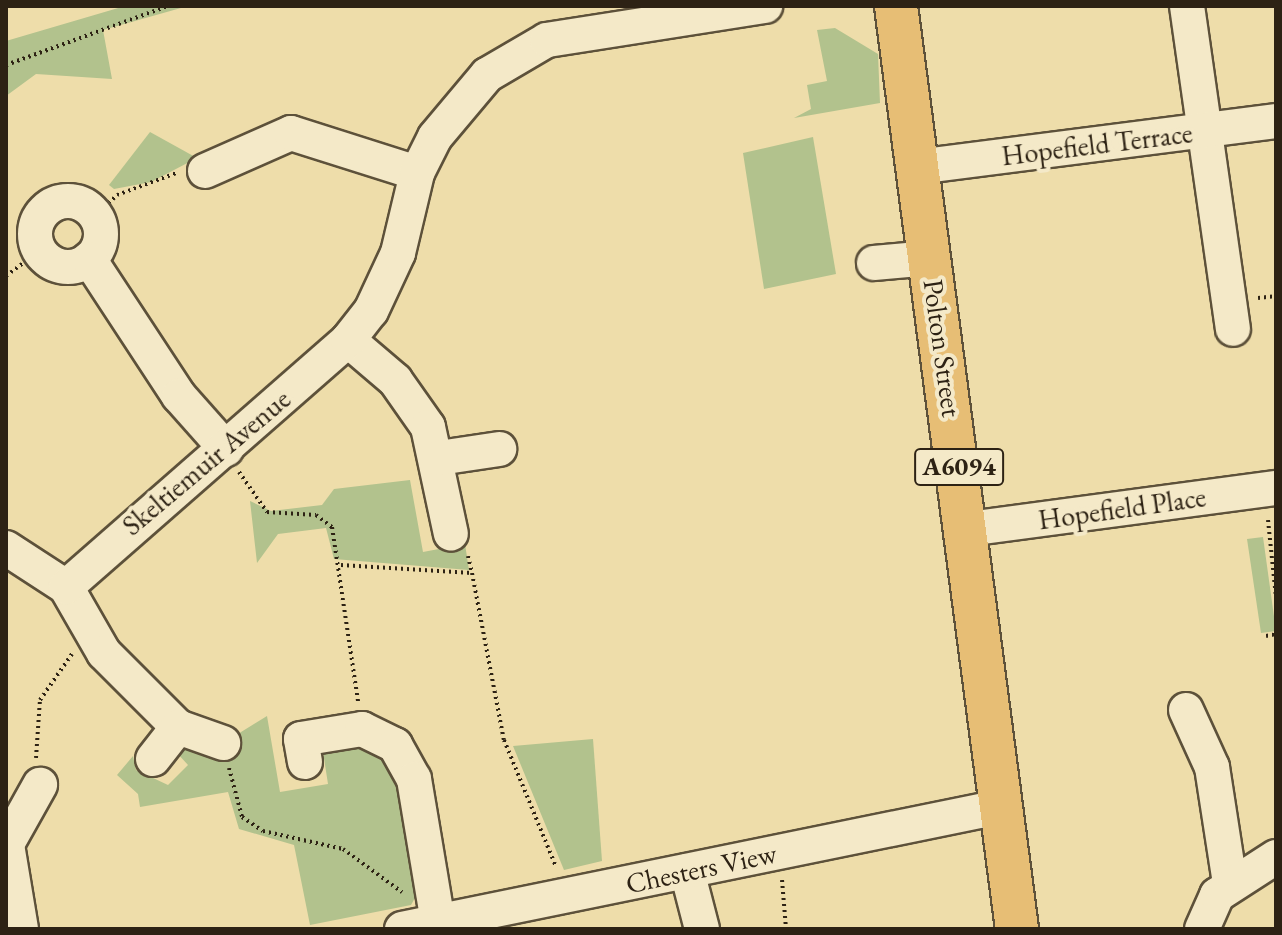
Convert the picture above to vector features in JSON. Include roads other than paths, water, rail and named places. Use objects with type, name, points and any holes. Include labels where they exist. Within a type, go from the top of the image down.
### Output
[{"type":"main road","name":"Polton Street","points":[[896,6],[968,529],[999,807],[1017,929]]},
{"type":"street","name":"Skeltiemuir Avenue","points":[[66,587],[110,542],[226,449],[348,340],[371,311],[398,253],[417,173],[453,108],[516,55],[587,31],[765,6]]},
{"type":"street","points":[[1187,6],[1201,130],[1233,329]]},
{"type":"street","name":"Hopefield Terrace","points":[[917,167],[1276,121]]},
{"type":"street","points":[[205,171],[291,133],[417,173]]},
{"type":"street","points":[[73,201],[95,215],[100,241],[89,259],[57,265],[39,251],[35,230],[52,204],[73,201]]},
{"type":"street","points":[[874,263],[930,258]]},
{"type":"street","points":[[89,259],[179,396],[226,449]]},
{"type":"street","points":[[348,340],[395,380],[428,427],[439,458],[451,534]]},
{"type":"street","points":[[439,458],[499,449]]},
{"type":"street","name":"Hopefield Place","points":[[968,529],[1270,489]]},
{"type":"street","points":[[6,548],[66,587],[90,634],[178,727],[223,743]]},
{"type":"street","points":[[1186,710],[1212,767],[1230,883]]},
{"type":"street","points":[[153,759],[178,727]]},
{"type":"street","points":[[305,762],[301,739],[362,729],[395,745],[410,764],[417,926]]},
{"type":"street","points":[[21,929],[6,844],[40,785]]},
{"type":"street","name":"Chesters View","points":[[417,926],[999,807]]},
{"type":"street","points":[[1202,929],[1207,909],[1230,883],[1276,857]]},
{"type":"street","points":[[687,871],[702,929]]}]
